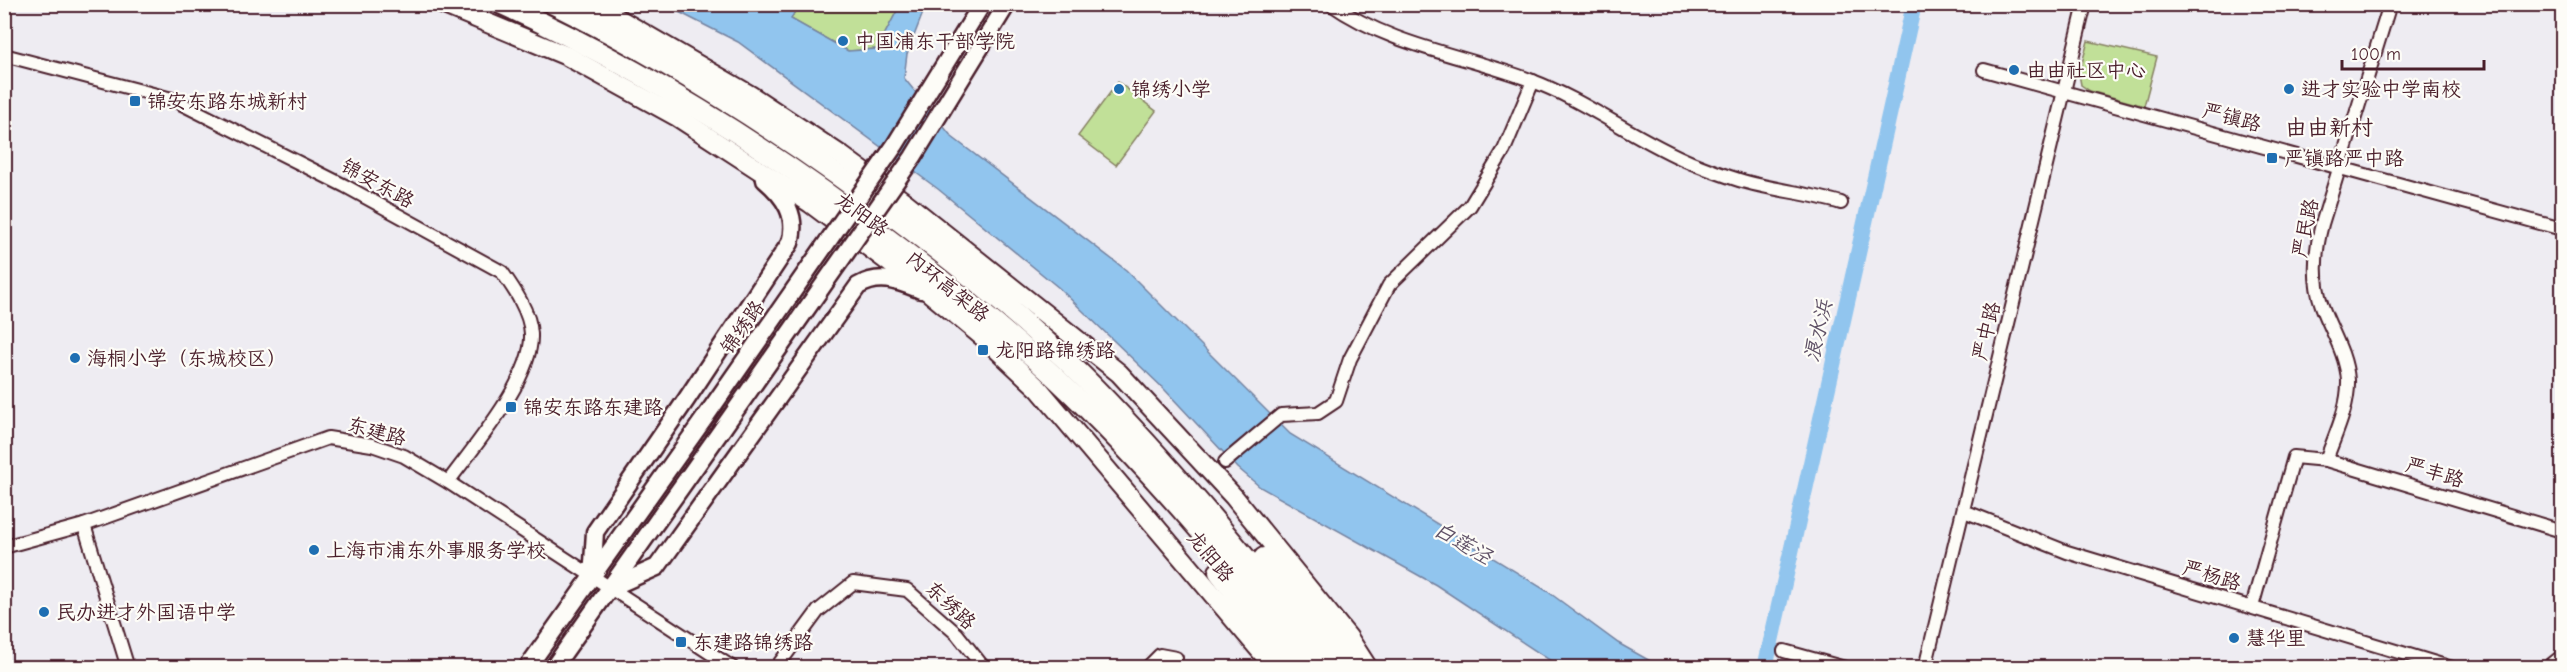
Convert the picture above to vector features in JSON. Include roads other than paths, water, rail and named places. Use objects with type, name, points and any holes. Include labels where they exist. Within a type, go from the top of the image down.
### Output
[{"type":"highway","points":[[496,4],[524,14]]},
{"type":"highway","name":"内环高架路","points":[[502,4],[575,40],[685,101],[820,189],[987,316],[1098,406],[1211,517],[1335,668]]},
{"type":"highway","name":"内环高架路","points":[[554,4],[696,83],[786,139],[832,171],[963,271],[1036,333],[1313,668]]},
{"type":"highway","points":[[1098,406],[1293,668]]},
{"type":"highway","points":[[1098,406],[1170,458],[1213,501],[1358,668]]},
{"type":"main road","name":"龙阳路","points":[[442,4],[567,56],[698,130],[810,203],[930,293],[989,342],[1039,389],[1275,668]]},
{"type":"main road","name":"龙阳路","points":[[593,4],[732,84],[842,156],[931,223],[1119,374],[1234,497],[1341,628],[1368,668]]},
{"type":"main road","name":"锦绣路","points":[[527,668],[895,145],[982,4]]},
{"type":"main road","points":[[553,668],[913,157],[1007,4]]},
{"type":"main road","points":[[592,578],[595,532],[733,330],[786,250],[792,236],[792,214],[780,195],[698,130]]},
{"type":"main road","points":[[610,588],[657,567],[858,286],[876,278],[886,278],[930,293]]},
{"type":"main road","points":[[2552,668],[2562,660]]},
{"type":"street","points":[[1331,4],[1345,14],[1400,41],[1486,64],[1533,81],[1650,144],[1692,163],[1740,180],[1841,203]]},
{"type":"street","name":"严中路","points":[[1925,668],[2085,4]]},
{"type":"street","name":"严民路","points":[[2326,460],[2344,408],[2348,381],[2342,351],[2318,292],[2316,254],[2340,166],[2390,4]]},
{"type":"street","name":"锦安东路","points":[[4,55],[172,99],[345,186],[502,272],[515,290],[531,334],[524,373],[448,482]]},
{"type":"street","name":"严镇路","points":[[1984,70],[2340,166],[2562,229]]},
{"type":"street","points":[[1225,462],[1281,415],[1318,413],[1336,401],[1350,359],[1389,285],[1470,206],[1504,150],[1533,81]]},
{"type":"street","name":"东建路","points":[[4,547],[84,525],[328,438],[372,445],[404,456],[448,482],[733,668]]},
{"type":"street","name":"严丰路","points":[[2252,607],[2295,457],[2326,460],[2562,531]]},
{"type":"street","name":"严杨路","points":[[1964,511],[2067,552],[2452,668]]},
{"type":"street","points":[[84,525],[128,668]]},
{"type":"street","name":"东绣路","points":[[776,668],[818,611],[854,583],[907,590],[957,634],[984,668]]},
{"type":"street","points":[[1784,651],[1845,668]]},
{"type":"street","points":[[1148,668],[1160,655],[1176,658]]},
{"type":"water","name":"白莲泾","points":[[754,4],[761,9],[783,5],[805,5],[795,11],[791,19],[848,51],[877,49],[900,5],[926,5],[907,54],[904,78],[952,137],[1126,270],[1290,434],[1547,591],[1618,643],[1661,667],[1560,667],[1436,585],[1260,487],[1238,468],[1165,390],[1059,288],[938,189],[738,42],[665,5]]},
{"type":"waterway","name":"浪水浜","points":[[1765,668],[1914,4]]},
{"type":"place","name":"中国浦东干部学院","points":[[843,41]]},
{"type":"place","name":"由由社区中心","points":[[2014,70]]},
{"type":"place","name":"锦绣小学","points":[[1119,89]]},
{"type":"place","name":"进才实验中学南校","points":[[2289,89]]},
{"type":"place","name":"锦安东路东城新村","points":[[135,101]]},
{"type":"place","name":"严镇路严中路","points":[[2272,158]]},
{"type":"place","name":"龙阳路锦绣路","points":[[983,350]]},
{"type":"place","name":"海桐小学（东城校区）","points":[[75,358]]},
{"type":"place","name":"锦安东路东建路","points":[[511,407]]},
{"type":"place","name":"上海市浦东外事服务学校","points":[[314,550]]},
{"type":"place","name":"民办进才外国语中学","points":[[44,612]]},
{"type":"place","name":"慧华里","points":[[2234,638]]},
{"type":"place","name":"东建路锦绣路","points":[[681,642]]},
{"type":"district","name":"由由新村","points":[[2329,127]]}]
